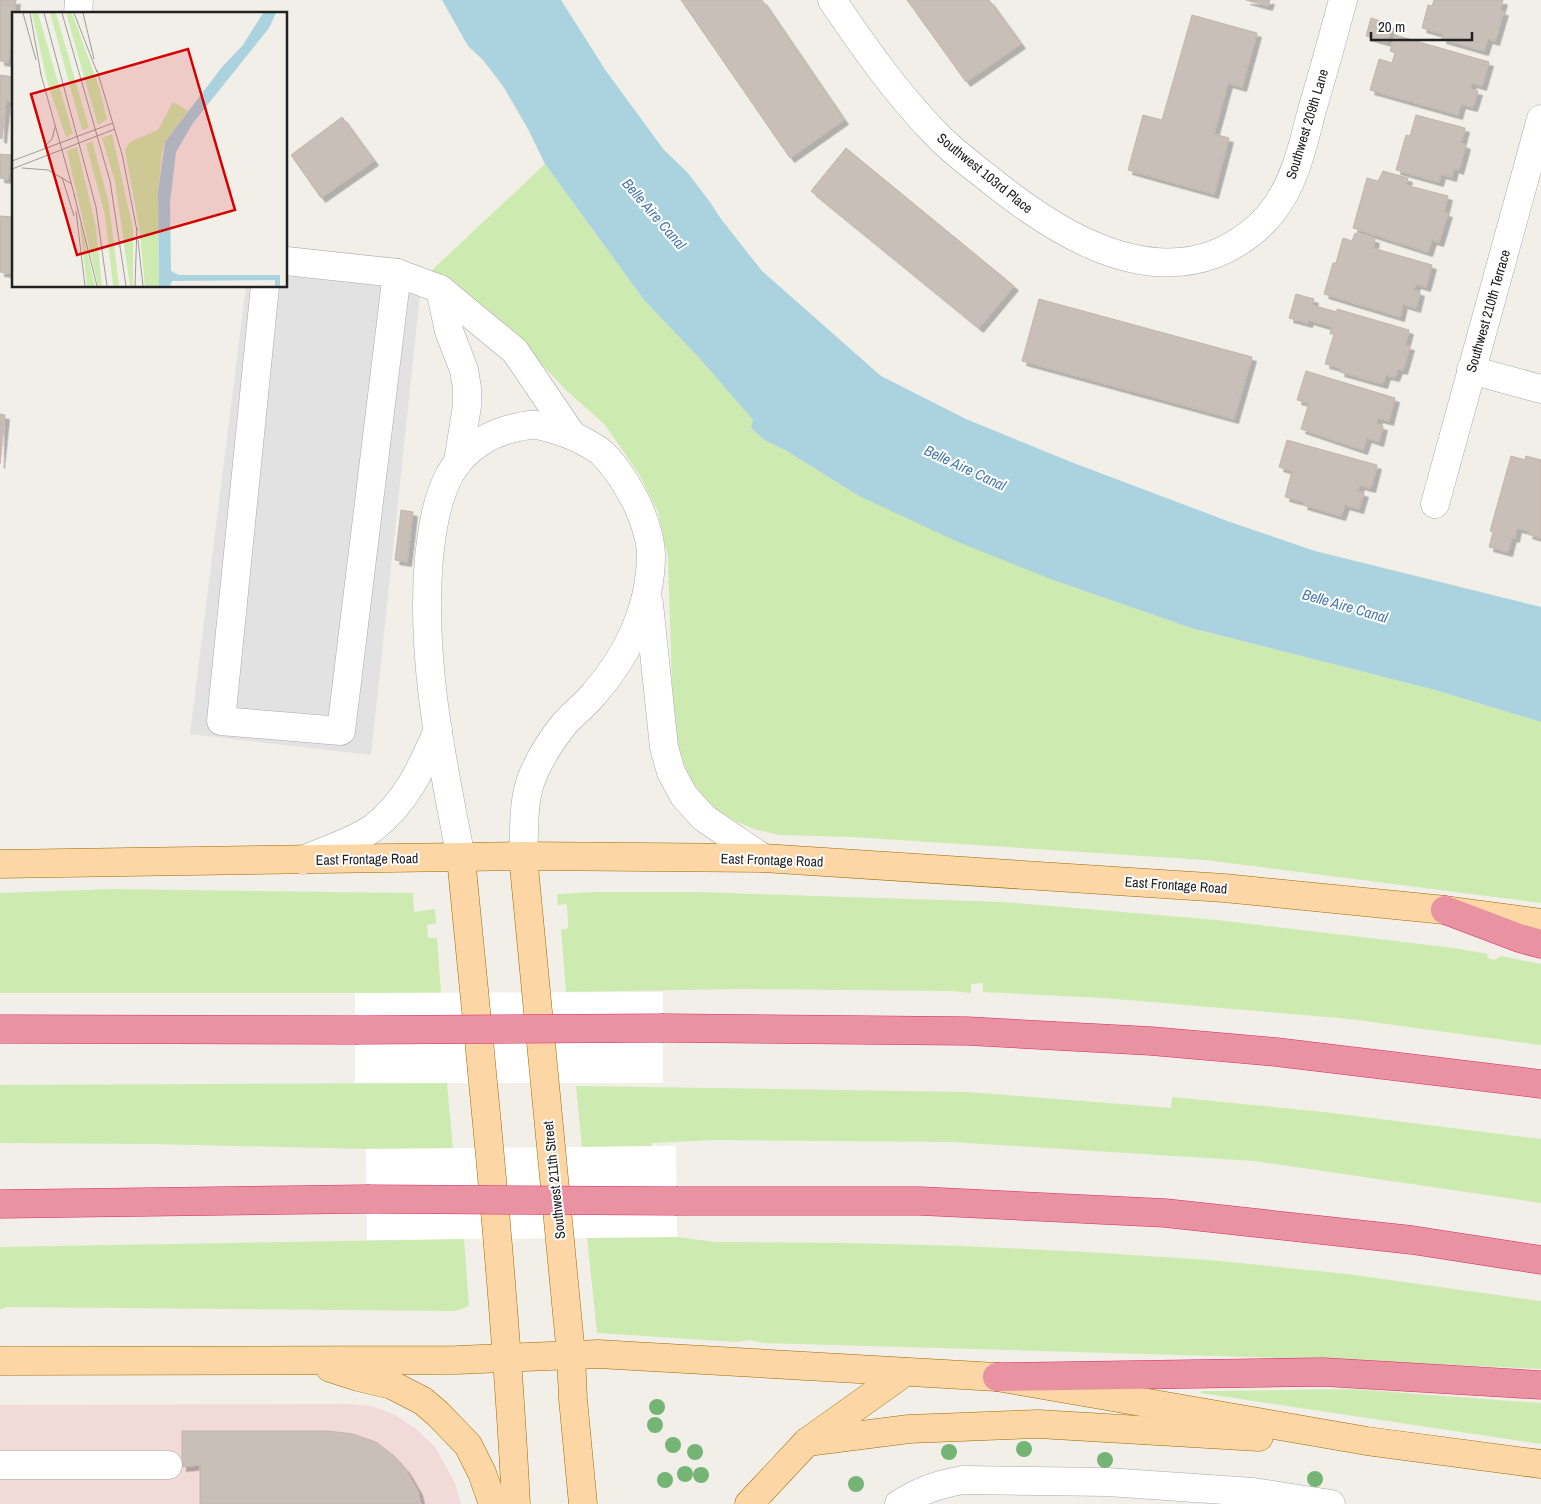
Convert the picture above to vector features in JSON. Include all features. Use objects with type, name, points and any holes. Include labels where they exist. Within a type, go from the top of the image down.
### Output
[{"type":"highway","points":[[1444,910],[1519,938],[1541,944]]},
{"type":"highway","points":[[0,1030],[664,1028],[967,1032],[1151,1041],[1285,1053],[1541,1084]]},
{"type":"highway","points":[[0,1204],[367,1199],[920,1201],[1165,1213],[1412,1240],[1541,1260]]},
{"type":"highway","points":[[997,1377],[1323,1372],[1541,1385]]},
{"type":"main road","name":"East Frontage Road","points":[[0,864],[523,856],[763,858],[1224,888],[1444,910],[1541,923]]},
{"type":"main road","name":"Southwest 211th Street","points":[[523,856],[571,1355],[573,1400],[583,1504]]},
{"type":"main road","points":[[461,858],[508,1357],[516,1504]]},
{"type":"main road","points":[[0,1361],[457,1360],[598,1354],[997,1377],[1367,1441],[1541,1464]]},
{"type":"main road","points":[[308,1361],[358,1377],[392,1385],[423,1401],[468,1445],[482,1473],[492,1504]]},
{"type":"main road","points":[[749,1504],[807,1442],[904,1372]]},
{"type":"main road","points":[[807,1442],[909,1429],[1038,1424],[1239,1437],[1367,1441]]},
{"type":"street","name":"Southwest 103rd Place","points":[[832,0],[881,70],[937,135],[1002,190],[1044,219],[1114,254],[1157,263],[1204,258],[1222,251],[1247,236]]},
{"type":"street","name":"Southwest 209th Lane","points":[[1247,236],[1272,212],[1285,193],[1293,175],[1343,0]]},
{"type":"street","name":"Southwest 210th Terrace","points":[[1435,504],[1541,119]]},
{"type":"street","points":[[288,261],[397,273],[440,289],[515,351],[572,435]]},
{"type":"street","points":[[265,288],[222,721],[341,731],[397,273]]},
{"type":"street","points":[[440,289],[448,331],[464,370],[467,388],[458,462]]},
{"type":"street","points":[[1471,370],[1541,389]]},
{"type":"street","points":[[461,858],[438,730],[427,629],[427,580],[432,532],[442,492],[458,462],[475,445],[502,430],[534,425],[572,435],[603,453],[628,485],[643,518],[652,553],[648,595],[664,746],[671,772],[684,796],[704,818],[763,858]]},
{"type":"street","points":[[523,856],[526,802],[532,777],[545,751],[561,729],[593,696],[616,667],[634,634],[648,595]]},
{"type":"street","points":[[303,860],[357,837],[387,816],[420,772],[438,730]]},
{"type":"street","points":[[0,1465],[168,1464]]},
{"type":"street","points":[[899,1504],[921,1490],[963,1480],[1108,1493],[1253,1492],[1331,1504]]},
{"type":"shaded area","points":[[288,246],[399,258],[423,267],[371,755],[190,734],[246,288],[288,288]]},
{"type":"shaded area","points":[[349,1404],[371,1406],[383,1410],[395,1415],[416,1429],[435,1447],[455,1483],[461,1504],[0,1504],[0,1405]]},
{"type":"green space","points":[[545,164],[644,300],[700,359],[753,420],[766,441],[785,450],[859,496],[1053,580],[1191,628],[1435,690],[1541,722],[1541,903],[1205,860],[853,837],[780,835],[757,830],[721,813],[708,802],[692,782],[680,755],[673,717],[668,558],[658,512],[639,474],[605,425],[567,391],[526,348],[431,271]]},
{"type":"green space","points":[[113,889],[413,893],[414,912],[435,909],[436,923],[427,925],[428,938],[437,938],[441,993],[0,993],[0,893]]},
{"type":"green space","points":[[694,892],[1004,902],[1217,920],[1454,948],[1488,954],[1487,958],[1494,960],[1501,956],[1541,964],[1541,1045],[1350,1019],[1104,998],[983,992],[983,983],[971,984],[971,993],[951,991],[743,989],[566,992],[561,930],[568,928],[567,904],[558,905],[557,894]]},
{"type":"green space","points":[[447,1083],[453,1149],[0,1143],[0,1085]]},
{"type":"green space","points":[[576,1086],[969,1092],[1171,1108],[1172,1097],[1324,1112],[1541,1139],[1541,1203],[1254,1161],[952,1142],[714,1140],[652,1143],[652,1146],[582,1147]]},
{"type":"green space","points":[[587,1237],[677,1237],[714,1242],[963,1246],[1210,1260],[1347,1274],[1541,1301],[1541,1369],[1317,1359],[763,1343],[749,1340],[737,1342],[597,1333]]},
{"type":"green space","points":[[464,1239],[469,1306],[455,1311],[7,1307],[0,1310],[0,1247]]},
{"type":"green space","points":[[1352,1389],[1541,1403],[1541,1444],[1200,1393],[1202,1391]]},
{"type":"water","name":"Belle Aire Canal","points":[[442,0],[561,0],[606,71],[664,150],[687,172],[762,271],[881,376],[966,419],[1071,462],[1230,522],[1315,551],[1541,607],[1541,722],[1435,690],[1191,628],[1053,580],[958,542],[859,496],[785,450],[766,441],[751,428],[753,420],[700,359],[644,300],[545,164],[528,129],[503,86],[483,60],[468,46]]},
{"type":"pier","points":[[663,992],[663,1083],[355,1083],[355,993]]},
{"type":"pier","points":[[676,1146],[677,1237],[367,1240],[366,1149]]},
{"type":"building","points":[[0,0],[16,0],[14,12],[12,12],[12,31],[8,62],[0,61]]},
{"type":"building","points":[[681,0],[762,0],[844,120],[790,158]]},
{"type":"building","points":[[907,0],[989,0],[1021,44],[966,82]]},
{"type":"building","points":[[1246,0],[1270,0],[1268,6]]},
{"type":"building","points":[[1434,0],[1503,0],[1500,11],[1504,11],[1495,41],[1488,39],[1484,51],[1442,39],[1443,34],[1422,28],[1428,5],[1432,6]]},
{"type":"building","points":[[1192,15],[1257,33],[1242,87],[1228,83],[1214,134],[1229,138],[1214,194],[1128,170],[1143,115],[1162,120]]},
{"type":"building","points":[[1371,18],[1392,24],[1387,42],[1366,36]]},
{"type":"building","points":[[1395,35],[1489,62],[1482,86],[1472,83],[1470,89],[1478,91],[1473,107],[1461,104],[1458,115],[1370,90],[1379,59],[1392,63],[1395,53],[1390,51]]},
{"type":"building","points":[[0,75],[12,77],[12,102],[6,101],[2,139],[0,138]]},
{"type":"building","points":[[1416,115],[1465,128],[1461,143],[1466,145],[1459,170],[1454,168],[1452,177],[1441,174],[1439,182],[1396,170],[1406,135],[1410,136]]},
{"type":"building","points":[[342,117],[374,161],[321,198],[291,155]]},
{"type":"building","points":[[846,148],[1014,286],[979,328],[811,191]]},
{"type":"building","points":[[0,154],[11,155],[8,179],[0,178]]},
{"type":"building","points":[[1383,171],[1408,178],[1406,185],[1448,196],[1444,212],[1448,213],[1439,242],[1432,240],[1428,252],[1353,228],[1367,178],[1378,181]]},
{"type":"building","points":[[0,216],[12,217],[12,274],[0,272]]},
{"type":"building","points":[[1355,233],[1375,239],[1373,248],[1432,265],[1426,287],[1416,284],[1414,290],[1420,292],[1416,308],[1403,304],[1400,317],[1324,294],[1343,238],[1352,241]]},
{"type":"building","points":[[1296,294],[1314,299],[1312,305],[1337,312],[1337,309],[1409,330],[1405,345],[1410,346],[1403,370],[1398,369],[1395,377],[1386,375],[1383,384],[1340,372],[1341,368],[1325,364],[1334,334],[1330,334],[1332,327],[1309,320],[1308,323],[1289,318]]},
{"type":"building","points":[[1039,299],[1252,357],[1234,419],[1022,361]]},
{"type":"building","points":[[1306,371],[1395,398],[1389,421],[1378,418],[1376,424],[1383,426],[1379,442],[1367,438],[1363,450],[1301,429],[1309,403],[1297,400]]},
{"type":"building","points":[[0,414],[5,415],[0,464]]},
{"type":"building","points":[[1287,440],[1377,465],[1371,488],[1360,485],[1358,491],[1364,493],[1359,509],[1345,505],[1341,516],[1303,505],[1304,502],[1285,497],[1292,471],[1279,467]]},
{"type":"building","points":[[1511,456],[1525,460],[1526,456],[1541,460],[1541,538],[1528,534],[1529,531],[1517,528],[1515,538],[1512,537],[1508,552],[1489,547],[1493,532],[1490,531]]},
{"type":"building","points":[[401,510],[413,512],[407,562],[395,560]]},
{"type":"building","points":[[182,1431],[328,1431],[353,1434],[376,1442],[393,1455],[406,1470],[418,1491],[421,1504],[200,1504],[200,1465],[182,1467]]}]
